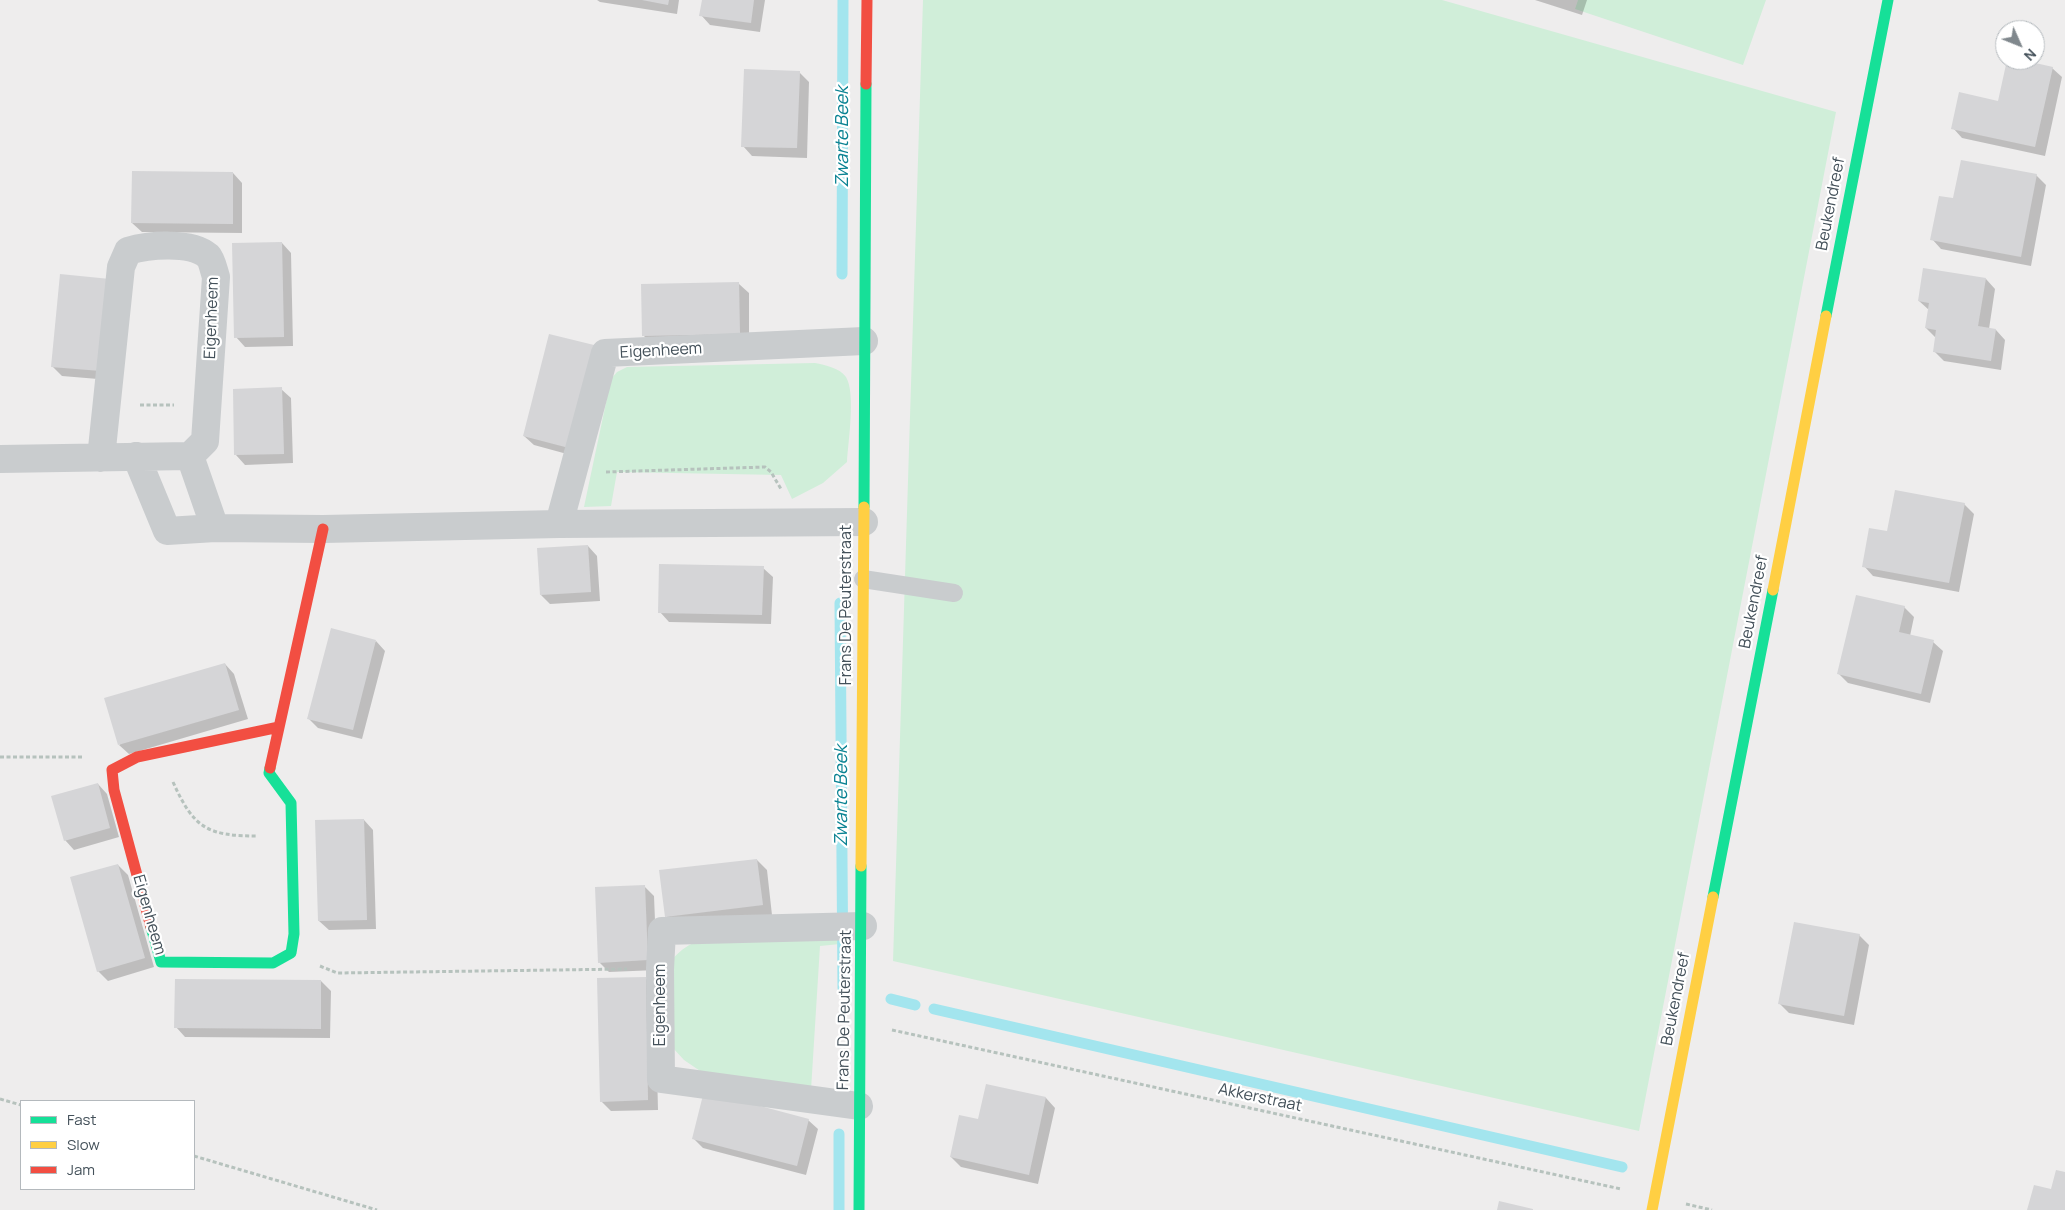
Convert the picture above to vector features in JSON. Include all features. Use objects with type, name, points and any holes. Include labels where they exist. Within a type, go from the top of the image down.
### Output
[{"type":"street","name":"Frans De Peuterstraat","points":[[860,1210],[867,0]]},
{"type":"street","name":"Beukendreef","points":[[1652,1210],[1888,0]]},
{"type":"street","name":"Eigenheem","points":[[101,458],[121,267],[128,251],[144,246],[193,247],[209,256],[216,277],[205,441],[190,456]]},
{"type":"street","name":"Eigenheem","points":[[559,524],[606,353],[864,341]]},
{"type":"street","points":[[136,456],[167,531],[215,528],[323,529],[559,524],[864,522]]},
{"type":"street","points":[[0,460],[190,456],[215,528]]},
{"type":"street","points":[[291,953],[294,934],[290,803],[269,773],[323,529]]},
{"type":"street","points":[[112,770],[137,757],[279,727]]},
{"type":"street","name":"Eigenheem","points":[[112,770],[114,790],[161,962],[273,963],[291,953]]},
{"type":"street","name":"Eigenheem","points":[[860,1106],[661,1079],[660,969],[662,931],[863,926]]},
{"type":"lane","points":[[863,579],[954,593]]},
{"type":"path","points":[[107,404],[208,406]]},
{"type":"path","points":[[573,472],[765,467],[771,472],[800,523]]},
{"type":"path","points":[[165,750],[171,777],[182,800],[196,821],[212,832],[258,836],[291,833]]},
{"type":"path","points":[[0,757],[95,757],[112,770]]},
{"type":"path","points":[[291,953],[337,973],[660,969]]},
{"type":"path","name":"Akkerstraat","points":[[860,1023],[1654,1197]]},
{"type":"path","points":[[0,1099],[20,1105]]},
{"type":"path","points":[[195,1156],[377,1210]]},
{"type":"green space","points":[[923,0],[1442,0],[1836,112],[1639,1131],[893,961]]},
{"type":"green space","points":[[1578,0],[1766,0],[1743,65],[1575,9]]},
{"type":"green space","points":[[815,363],[840,371],[846,377],[851,394],[847,462],[823,483],[792,499],[781,475],[617,472],[611,506],[584,507],[611,379],[617,372],[627,367]]},
{"type":"green space","points":[[846,935],[850,943],[820,946],[811,1090],[706,1075],[684,1060],[673,1048],[668,965],[686,947],[693,943]]},
{"type":"building","points":[[642,0],[669,0],[668,5]]},
{"type":"building","points":[[702,0],[754,0],[751,23],[699,16]]},
{"type":"building","points":[[2045,65],[2053,67],[2035,147],[1951,129],[1959,92],[1998,101],[2005,70],[2045,70]]},
{"type":"building","points":[[744,69],[800,71],[797,148],[741,147]]},
{"type":"building","points":[[1961,160],[2037,174],[2021,257],[1930,240],[1939,196],[1953,198]]},
{"type":"building","points":[[132,171],[233,172],[233,224],[131,223]]},
{"type":"building","points":[[282,242],[284,337],[234,338],[232,243]]},
{"type":"building","points":[[1923,268],[1986,278],[1978,326],[1996,329],[1991,361],[1933,352],[1936,330],[1925,328],[1929,303],[1918,301]]},
{"type":"building","points":[[60,274],[110,279],[101,371],[51,367]]},
{"type":"building","points":[[739,282],[740,334],[642,336],[641,284]]},
{"type":"building","points":[[549,334],[594,345],[569,448],[523,436]]},
{"type":"building","points":[[282,387],[284,454],[234,455],[233,389]]},
{"type":"building","points":[[1895,490],[1965,503],[1949,583],[1862,567],[1869,528],[1887,531]]},
{"type":"building","points":[[588,545],[591,592],[540,595],[537,548]]},
{"type":"building","points":[[659,564],[764,566],[762,615],[658,613]]},
{"type":"building","points":[[1856,595],[1905,606],[1899,632],[1934,640],[1921,694],[1837,674]]},
{"type":"building","points":[[331,628],[376,640],[353,730],[307,719]]},
{"type":"building","points":[[225,663],[239,710],[118,745],[104,698]]},
{"type":"building","points":[[98,783],[110,828],[64,841],[51,796]]},
{"type":"building","points":[[364,819],[367,920],[318,921],[315,820]]},
{"type":"building","points":[[757,859],[763,905],[665,917],[659,870]]},
{"type":"building","points":[[118,864],[145,958],[97,972],[70,877]]},
{"type":"building","points":[[645,885],[648,960],[598,963],[595,887]]},
{"type":"building","points":[[1794,922],[1860,934],[1844,1016],[1778,1004]]},
{"type":"building","points":[[646,977],[648,1100],[600,1102],[597,978]]},
{"type":"building","points":[[175,979],[321,980],[321,1029],[174,1028]]},
{"type":"building","points":[[986,1084],[1046,1097],[1029,1175],[950,1157],[959,1115],[978,1119]]},
{"type":"building","points":[[704,1091],[809,1119],[797,1166],[692,1139]]},
{"type":"building","points":[[2056,1170],[2065,1172],[2065,1210],[2027,1210],[2034,1185],[2051,1189]]},
{"type":"building","points":[[1499,1201],[1533,1209],[1533,1210],[1497,1210]]},
{"type":"waterway","name":"Zwarte Beek","points":[[842,274],[843,0]]},
{"type":"waterway","name":"Zwarte Beek","points":[[840,603],[843,988]]},
{"type":"waterway","points":[[891,999],[915,1005]]},
{"type":"waterway","points":[[934,1009],[1622,1167]]},
{"type":"waterway","name":"Zwarte Beek","points":[[839,1134],[839,1210]]},
{"type":"traffic: fast","points":[[1826,316],[1888,0]]},
{"type":"traffic: fast","points":[[864,507],[866,84]]},
{"type":"traffic: fast","points":[[1713,897],[1773,590]]},
{"type":"traffic: fast","points":[[151,927],[161,962],[273,963],[291,953],[294,934],[291,803],[269,773],[270,768]]},
{"type":"traffic: fast","points":[[859,1210],[861,866]]},
{"type":"traffic: slow","points":[[1773,590],[1826,316]]},
{"type":"traffic: slow","points":[[861,866],[864,507]]},
{"type":"traffic: slow","points":[[1652,1210],[1713,897]]},
{"type":"traffic: jam","points":[[866,84],[867,0]]},
{"type":"traffic: jam","points":[[270,768],[323,529]]},
{"type":"traffic: jam","points":[[151,927],[114,790],[112,770],[137,757],[279,727]]}]
